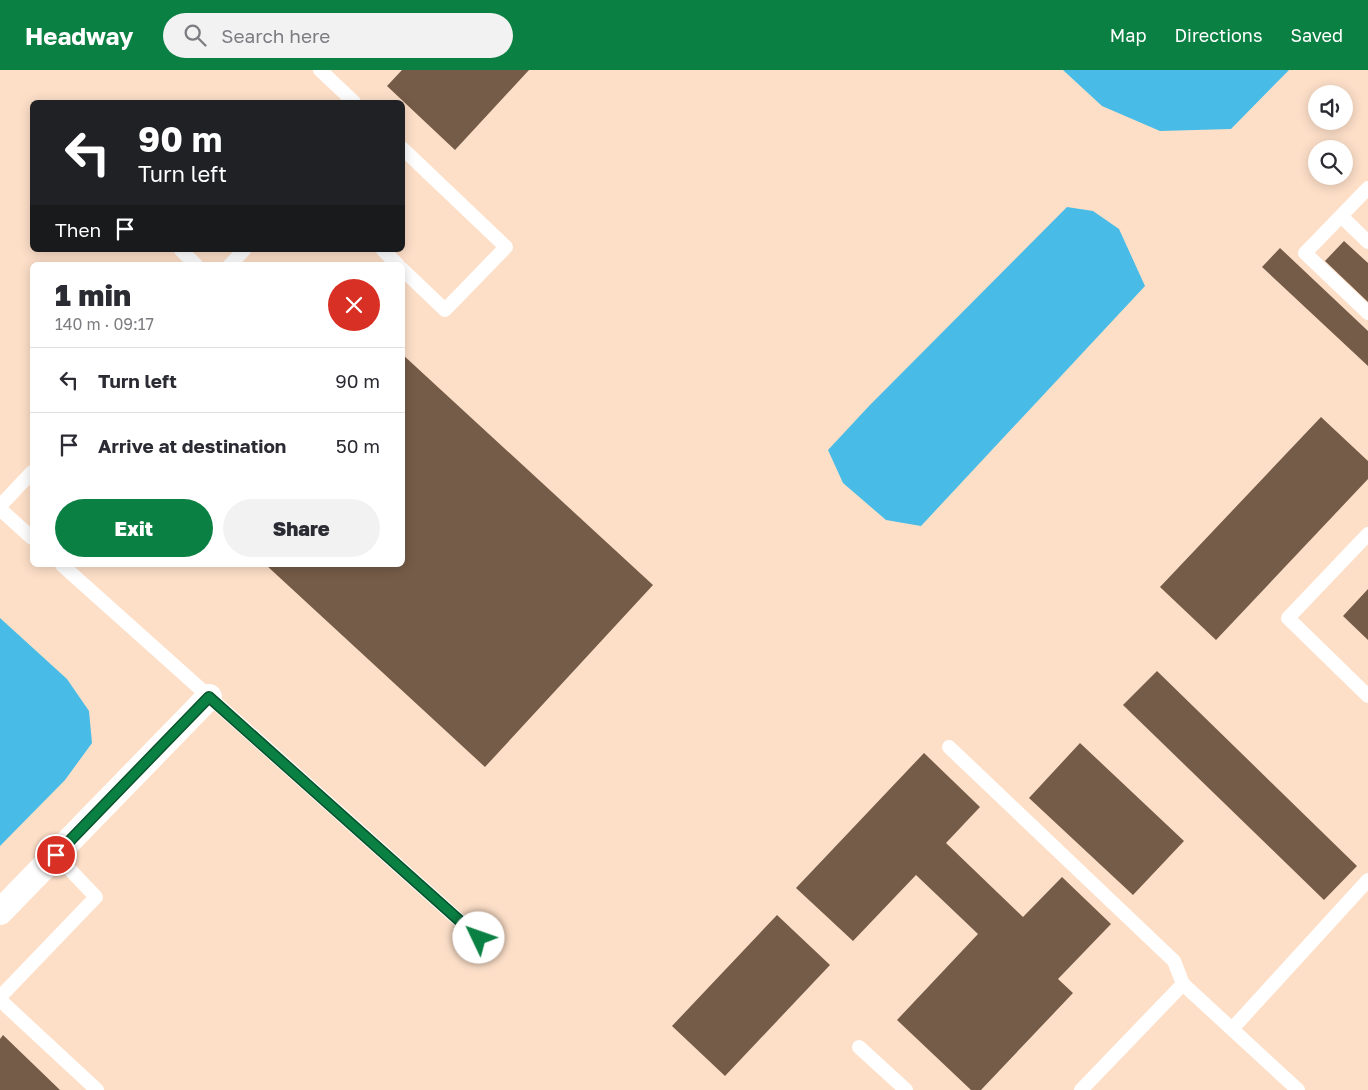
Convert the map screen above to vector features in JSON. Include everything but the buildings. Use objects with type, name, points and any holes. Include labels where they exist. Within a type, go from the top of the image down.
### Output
[{"type":"street","points":[[0,912],[209,697]]},
{"type":"lane","points":[[320,70],[352,100]]},
{"type":"lane","points":[[405,151],[506,247],[445,310],[405,272]]},
{"type":"lane","points":[[1368,188],[1305,253],[1368,313]]},
{"type":"lane","points":[[1341,216],[1368,242]]},
{"type":"lane","points":[[183,252],[193,262]]},
{"type":"lane","points":[[233,262],[242,252]]},
{"type":"lane","points":[[385,252],[395,262]]},
{"type":"lane","points":[[30,474],[0,507],[30,536]]},
{"type":"lane","points":[[1368,534],[1288,618],[1368,696]]},
{"type":"lane","points":[[64,567],[479,938]]},
{"type":"lane","points":[[949,747],[1174,961],[1183,984],[1298,1090]]},
{"type":"lane","points":[[56,855],[96,897],[0,998],[97,1090]]},
{"type":"lane","points":[[1232,1029],[1368,880]]},
{"type":"lane","points":[[1080,1090],[1183,984]]},
{"type":"lane","points":[[859,1047],[906,1090]]},
{"type":"water","points":[[1063,70],[1289,70],[1231,129],[1160,131],[1102,106]]},
{"type":"water","points":[[1067,207],[1093,211],[1119,229],[1145,286],[921,526],[886,520],[843,483],[828,450],[869,406]]},
{"type":"water","points":[[0,618],[67,679],[89,711],[92,743],[65,780],[0,846]]},
{"type":"route","points":[[56,855],[209,697],[479,938]]}]
